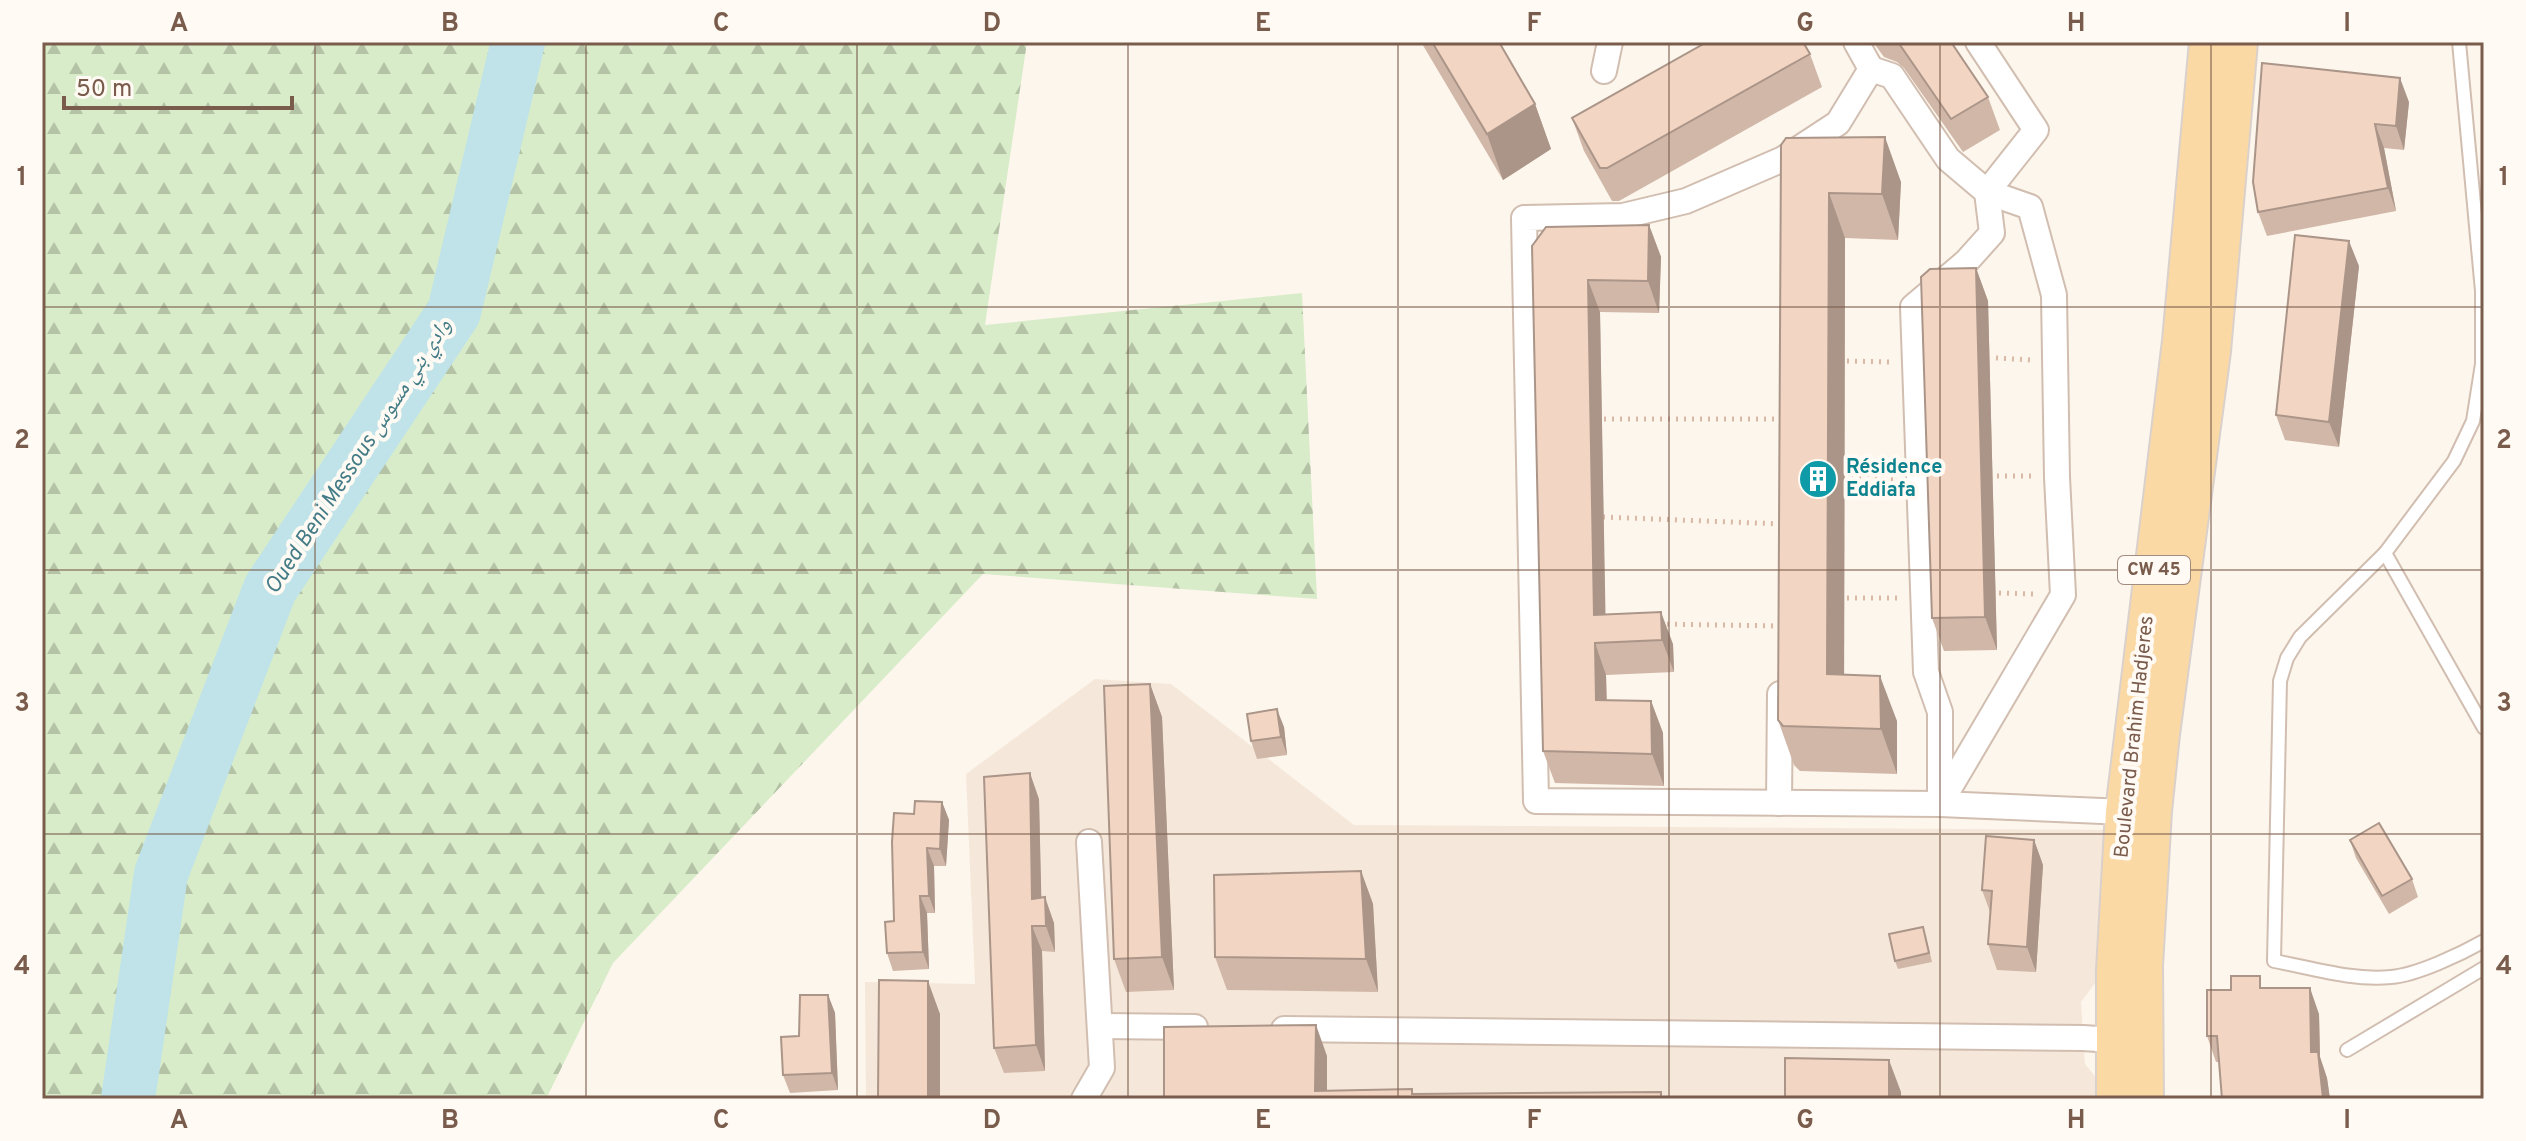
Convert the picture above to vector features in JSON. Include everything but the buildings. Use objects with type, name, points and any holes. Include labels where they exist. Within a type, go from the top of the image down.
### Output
[{"type":"main road","name":"Boulevard Brahim Hadjeres","points":[[2116,1099],[2130,1041],[2116,970],[2125,812],[2182,341],[2209,42]]},
{"type":"main road","points":[[2144,1099],[2130,1041],[2143,966],[2152,811],[2211,351],[2238,42]]},
{"type":"street","points":[[1604,71],[1610,42]]},
{"type":"street","points":[[1856,42],[1871,69],[1892,76],[1948,159],[1987,192],[2030,207],[2054,295],[2057,477],[2063,595],[1940,804]]},
{"type":"street","points":[[1940,804],[1940,712],[1926,672],[1913,307],[1966,262],[1992,233],[1987,192],[2036,130],[1978,42]]},
{"type":"street","points":[[1871,69],[1838,123],[1783,159],[1686,201],[1623,216],[1524,218],[1536,801],[1940,804],[2125,812]]},
{"type":"street","points":[[1783,159],[1783,190]]},
{"type":"street","points":[[1779,803],[1780,626]]},
{"type":"street","points":[[1084,1099],[1102,1068],[1102,1026],[1089,842]]},
{"type":"street","points":[[1102,1026],[1212,1028]]},
{"type":"street","points":[[1260,1028],[2130,1041]]},
{"type":"lane","points":[[2459,42],[2482,291],[2482,364],[2473,421],[2454,461],[2385,553],[2300,637],[2287,658],[2280,681],[2274,961],[2348,975],[2393,978],[2453,958],[2484,941]]},
{"type":"lane","points":[[2385,553],[2484,728]]},
{"type":"lane","points":[[2347,1050],[2484,968]]},
{"type":"path","points":[[1847,361],[1915,362]]},
{"type":"path","points":[[1604,419],[1781,419]]},
{"type":"path","points":[[1843,477],[1919,481]]},
{"type":"path","points":[[1603,517],[1781,524]]},
{"type":"path","points":[[1847,598],[1923,598]]},
{"type":"path","points":[[1654,623],[1780,626]]},
{"type":"shaded area","points":[[1095,679],[1171,684],[1354,825],[2128,830],[2122,947],[2081,1002],[2085,1064],[2114,1099],[866,1099],[865,982],[975,984],[966,774]]},
{"type":"green space","points":[[42,42],[1027,42],[985,325],[1302,293],[1317,599],[983,574],[613,963],[546,1099],[42,1099]]},
{"type":"waterway","name":"Oued Beni Messous وادي بني مسوس","points":[[128,1099],[161,874],[270,589],[454,312],[518,42]]},
{"type":"place","name":"Résidence Eddiafa","points":[[1818,479]]}]
